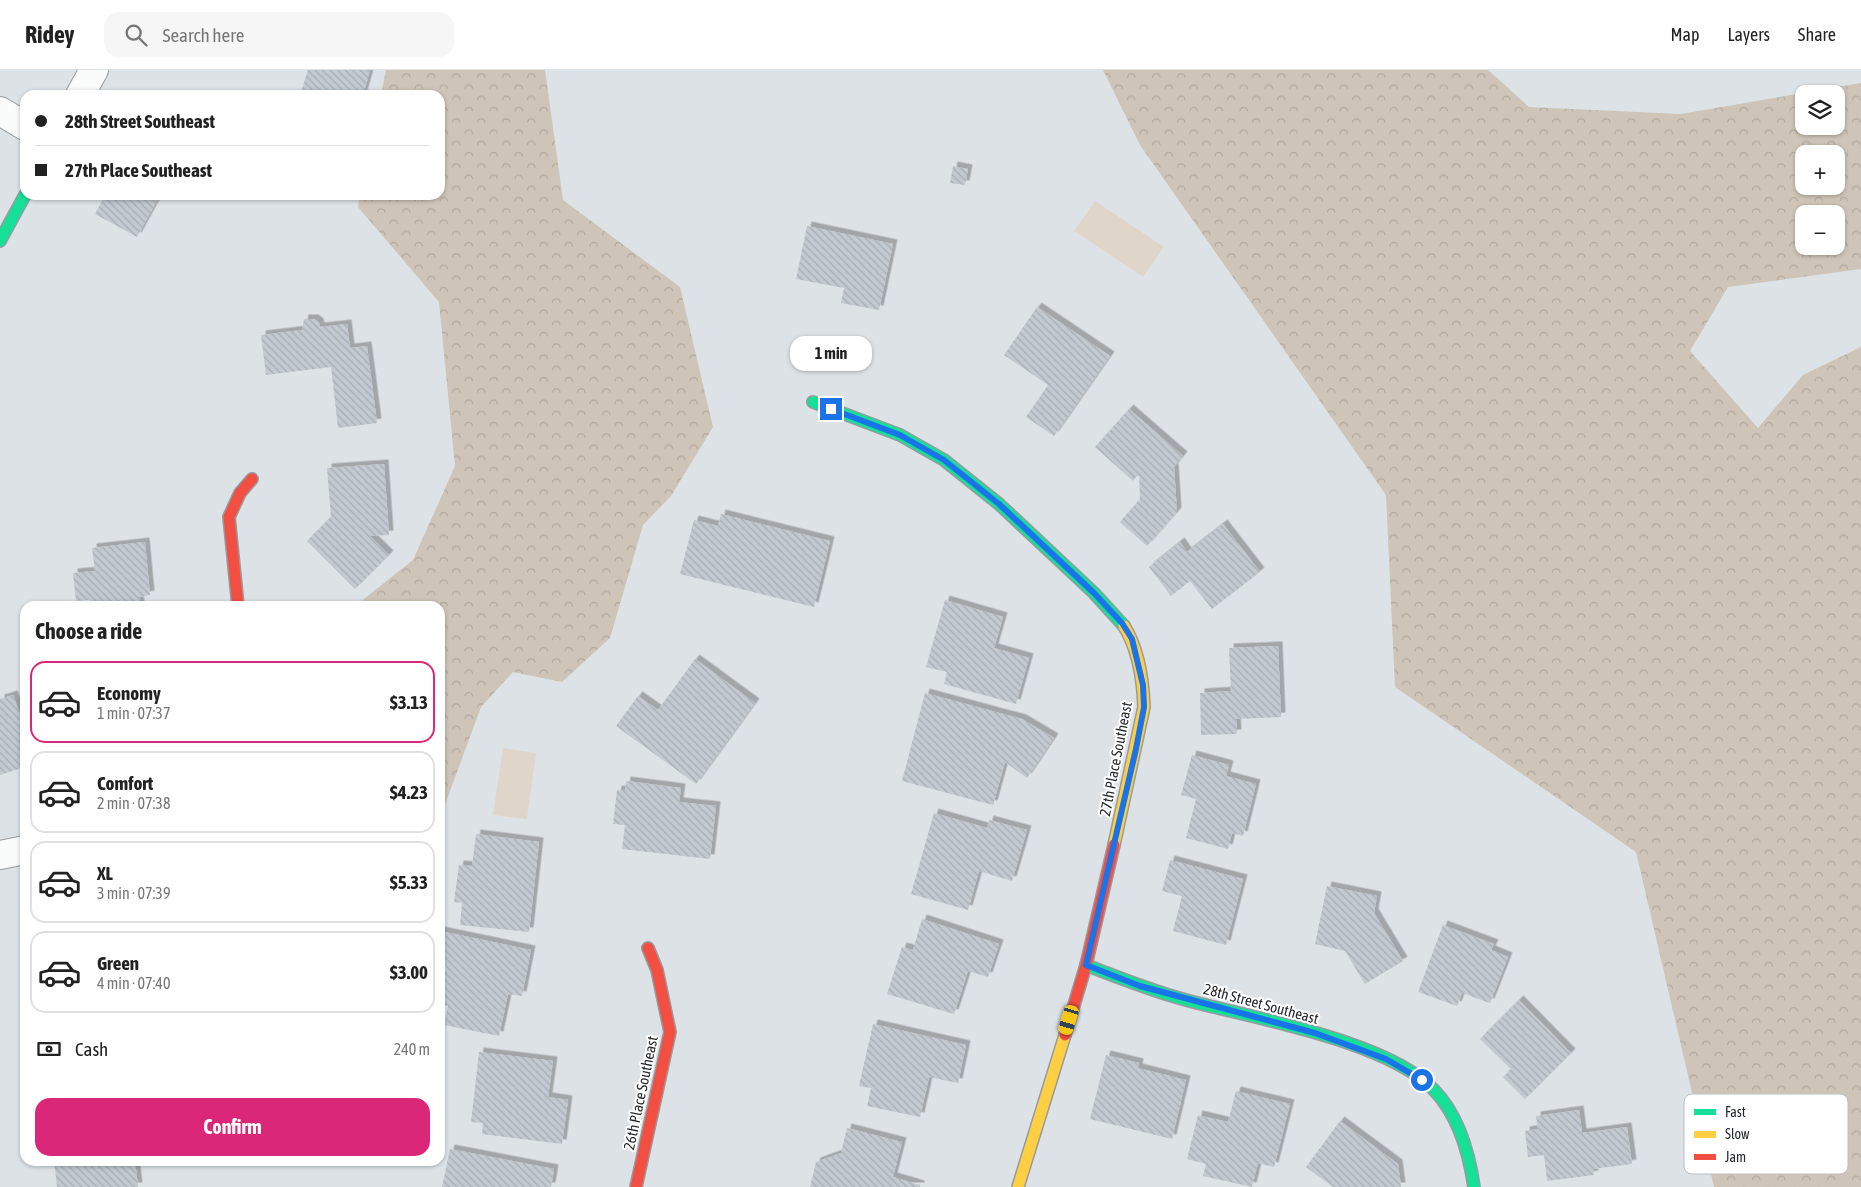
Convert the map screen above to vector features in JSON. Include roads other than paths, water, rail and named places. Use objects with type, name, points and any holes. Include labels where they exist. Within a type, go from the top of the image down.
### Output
[{"type":"street","points":[[83,90],[94,70]]},
{"type":"street","points":[[0,111],[20,123]]},
{"type":"street","points":[[0,241],[22,200]]},
{"type":"street","name":"27th Place Southeast","points":[[813,402],[900,435],[944,460],[999,504],[1094,593],[1122,623],[1132,639],[1143,685],[1144,707],[1136,749],[1086,965],[1018,1187]]},
{"type":"street","points":[[237,601],[229,517],[240,493],[252,479]]},
{"type":"street","points":[[0,855],[20,851]]},
{"type":"street","name":"26th Place Southeast","points":[[636,1187],[670,1032],[657,970],[648,948]]},
{"type":"street","name":"28th Street Southeast","points":[[1086,965],[1140,986],[1315,1033],[1386,1059],[1422,1080],[1437,1093],[1466,1144],[1474,1187]]}]
